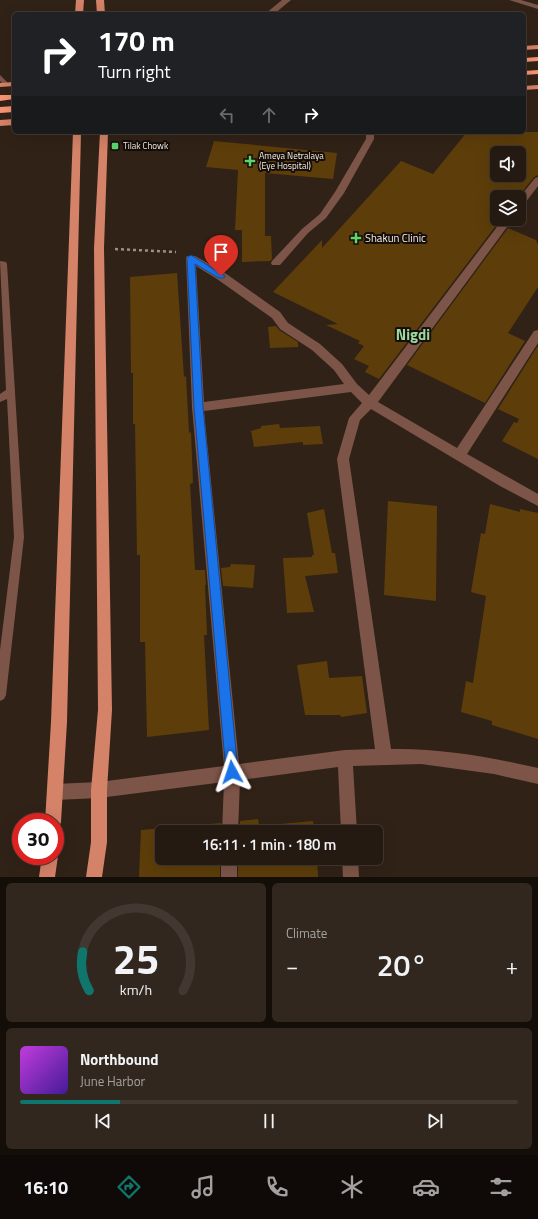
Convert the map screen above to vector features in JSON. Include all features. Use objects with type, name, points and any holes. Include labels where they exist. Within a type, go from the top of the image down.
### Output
[{"type":"highway","points":[[526,60],[538,59]]},
{"type":"highway","points":[[526,73],[538,72]]},
{"type":"highway","points":[[0,98],[12,98]]},
{"type":"highway","points":[[0,110],[12,109]]},
{"type":"main road","points":[[80,0],[80,12]]},
{"type":"main road","points":[[100,0],[101,12]]},
{"type":"main road","points":[[526,48],[538,48]]},
{"type":"main road","points":[[526,88],[538,87]]},
{"type":"main road","points":[[0,123],[12,122]]},
{"type":"main road","points":[[54,813],[59,714],[77,134]]},
{"type":"main road","points":[[94,877],[99,842],[99,790],[105,710],[99,248],[104,134]]},
{"type":"main road","points":[[47,877],[49,865]]},
{"type":"street","points":[[271,12],[287,0]]},
{"type":"street","points":[[513,0],[538,7]]},
{"type":"street","points":[[276,263],[305,231],[322,216],[339,192],[370,139],[370,134]]},
{"type":"street","points":[[526,196],[538,180]]},
{"type":"street","points":[[384,757],[343,460],[355,418],[370,403],[503,226]]},
{"type":"street","points":[[191,258],[221,276],[276,315],[284,326],[316,347],[338,367],[353,387],[370,403],[504,482],[538,500]]},
{"type":"street","points":[[191,258],[198,407],[232,772],[230,825]]},
{"type":"street","points":[[459,456],[538,334]]},
{"type":"street","points":[[198,407],[353,387]]},
{"type":"street","points":[[55,792],[99,790],[345,758],[421,756],[494,766],[538,776]]},
{"type":"street","points":[[345,758],[349,825]]},
{"type":"street","points":[[229,865],[229,877]]},
{"type":"street","points":[[350,865],[351,877]]},
{"type":"lane","points":[[0,77],[7,85]]},
{"type":"lane","points":[[0,264],[3,264],[19,537],[0,695]]},
{"type":"lane","points":[[0,399],[10,392]]},
{"type":"path","points":[[99,248],[180,252],[191,258]]},
{"type":"building","points":[[526,132],[538,132],[538,175],[534,177],[524,190],[490,190],[490,226],[496,226],[379,379],[365,372],[369,366],[354,359],[364,346],[358,343],[360,341],[326,325],[338,324],[273,292],[322,240],[322,248],[401,161],[433,174],[465,134],[526,134]]},
{"type":"building","points":[[214,141],[337,153],[333,179],[265,173],[265,236],[271,236],[272,259],[270,261],[242,262],[242,230],[235,230],[238,170],[206,167]]},
{"type":"building","points":[[508,228],[536,240],[538,245],[538,287],[508,333],[525,341],[485,403],[407,365]]},
{"type":"building","points":[[177,273],[184,377],[186,376],[189,433],[191,432],[193,483],[190,484],[195,570],[205,570],[207,635],[204,635],[209,730],[147,737],[145,642],[140,642],[140,555],[137,555],[135,424],[133,424],[133,373],[131,373],[130,277]]},
{"type":"building","points":[[276,326],[279,330],[298,342],[298,347],[270,348],[268,327]]},
{"type":"building","points":[[537,347],[538,459],[502,441],[514,422],[517,423],[519,419],[498,409]]},
{"type":"building","points":[[279,424],[280,428],[320,426],[323,444],[303,445],[303,442],[254,447],[251,431],[261,428],[261,426]]},
{"type":"building","points":[[388,501],[437,506],[436,601],[384,595]]},
{"type":"building","points":[[490,504],[520,512],[520,509],[538,513],[538,739],[492,725],[492,721],[461,712],[466,681],[473,683],[486,596],[471,592],[481,533],[485,534]]},
{"type":"building","points":[[324,509],[332,553],[335,553],[338,573],[305,576],[314,612],[287,613],[283,558],[312,557],[312,555],[314,555],[307,513]]},
{"type":"building","points":[[231,564],[255,565],[253,588],[223,586],[221,568],[230,567]]},
{"type":"building","points":[[327,661],[329,678],[362,676],[367,713],[341,717],[340,715],[305,715],[297,665]]},
{"type":"building","points":[[258,819],[259,825],[240,825],[240,821]]},
{"type":"building","points":[[313,821],[313,825],[270,825]]},
{"type":"building","points":[[221,823],[221,825],[198,825]]},
{"type":"building","points":[[155,829],[155,865],[220,865],[220,877],[139,877],[141,830]]},
{"type":"building","points":[[238,865],[317,865],[318,877],[238,877]]},
{"type":"place","name":"Tilak Chowk","points":[[115,146]]},
{"type":"place","name":"Ameya Netralaya (Eye Hospital)","points":[[250,161]]},
{"type":"place","name":"Shakun Clinic","points":[[356,238]]},
{"type":"district","name":"Nigdi","points":[[413,335]]},
{"type":"route","points":[[221,276],[191,258],[198,407],[232,772]]}]
